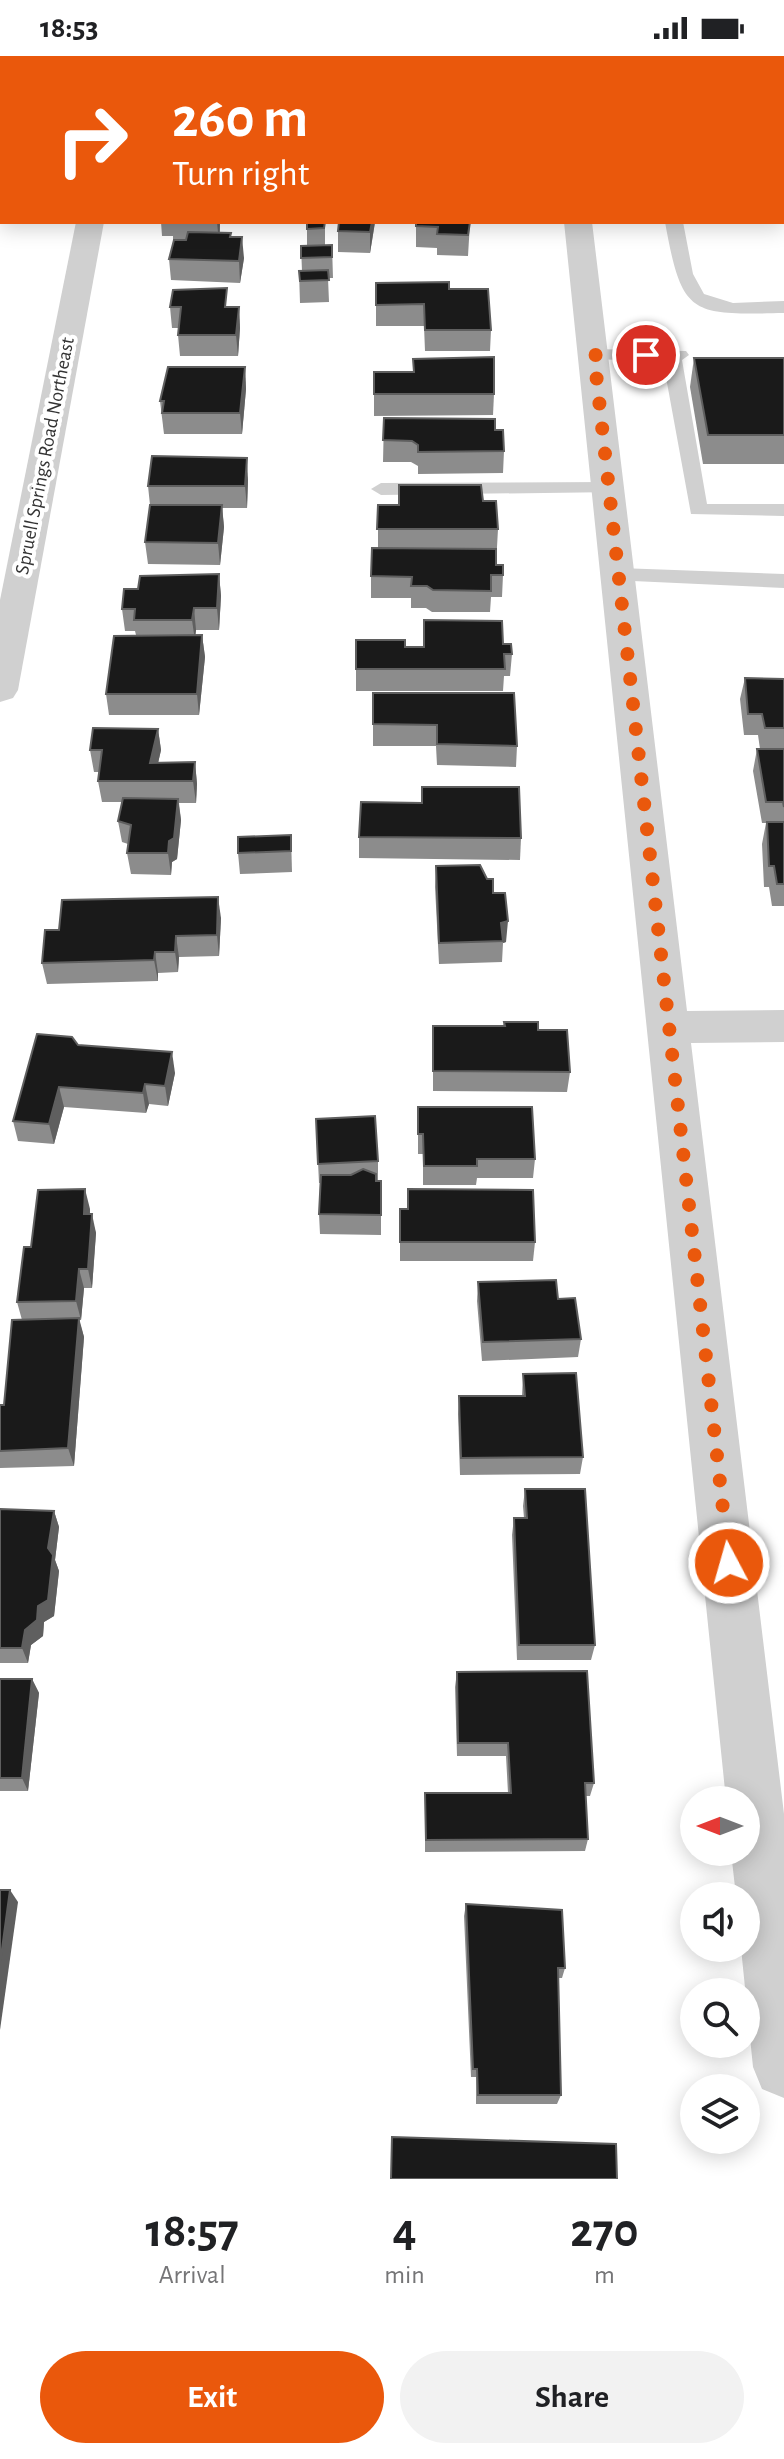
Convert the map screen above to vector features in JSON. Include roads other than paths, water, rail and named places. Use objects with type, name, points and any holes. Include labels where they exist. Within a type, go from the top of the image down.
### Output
[{"type":"street","name":"Spruell Springs Road Northeast","points":[[0,690],[90,224]]},
{"type":"street","points":[[578,224],[784,2067]]},
{"type":"street","points":[[670,1027],[784,1026]]},
{"type":"lane","points":[[674,224],[689,288],[704,302],[718,306],[784,307]]},
{"type":"lane","points":[[594,355],[675,355],[698,510],[784,510]]},
{"type":"lane","points":[[381,489],[610,488]]},
{"type":"lane","points":[[619,575],[784,581]]}]
